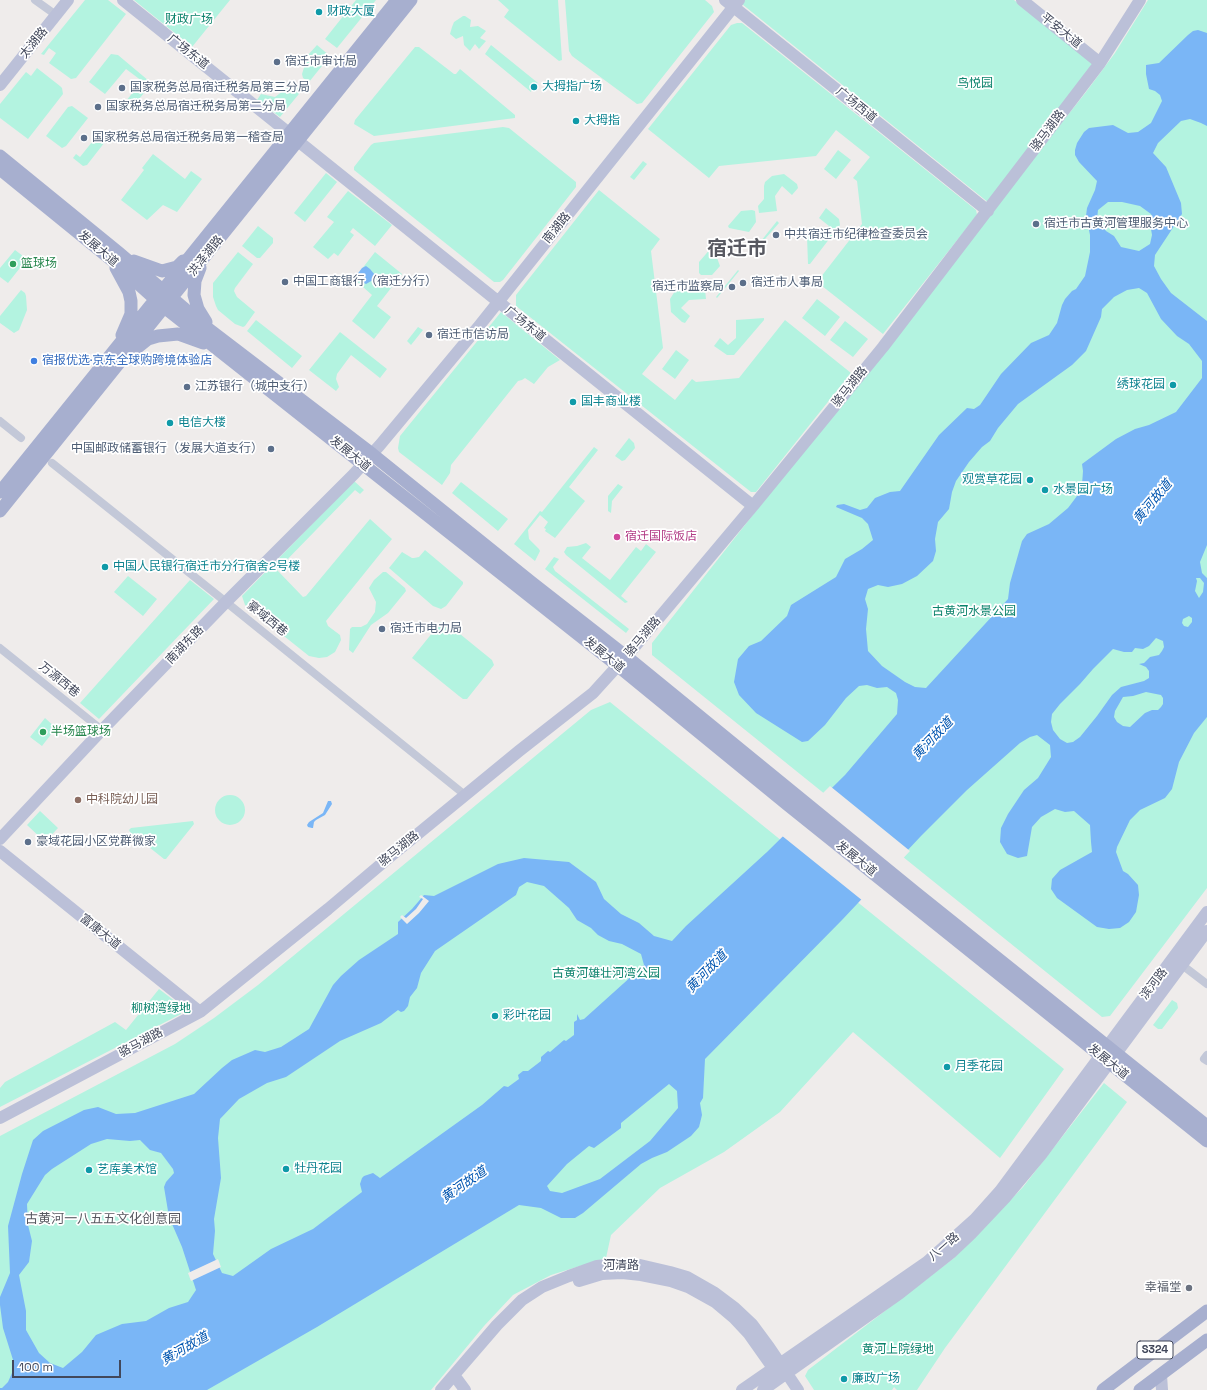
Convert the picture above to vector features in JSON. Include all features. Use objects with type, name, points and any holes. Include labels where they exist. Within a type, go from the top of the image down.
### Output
[{"type":"main road","name":"洪泽湖路","points":[[0,511],[109,367],[405,1]]},
{"type":"main road","name":"发展大道","points":[[0,156],[164,299],[363,464],[622,661]]},
{"type":"main road","name":"发展大道","points":[[0,170],[116,257]]},
{"type":"main road","points":[[116,257],[140,263],[162,271],[177,266],[206,247]]},
{"type":"main road","points":[[206,247],[195,287],[195,303],[200,314],[223,347]]},
{"type":"main road","points":[[109,367],[131,314],[129,292],[116,257]]},
{"type":"main road","points":[[109,367],[148,338],[158,336],[178,334],[223,347]]},
{"type":"main road","name":"发展大道","points":[[223,347],[372,454],[531,582],[622,661],[1108,1055],[1207,1141]]},
{"type":"main road","name":"洪泽湖路","points":[[0,492],[109,367]]},
{"type":"main road","name":"发展大道","points":[[1108,1055],[1207,1126]]},
{"type":"main road","name":"S324","points":[[1103,1390],[1207,1311]]},
{"type":"main road","name":"S324","points":[[1140,1390],[1207,1340]]},
{"type":"street","points":[[35,0],[56,15]]},
{"type":"street","name":"太湖路","points":[[0,85],[68,0]]},
{"type":"street","name":"广场东道","points":[[123,0],[753,506]]},
{"type":"street","name":"平安大道","points":[[1022,0],[1100,63]]},
{"type":"street","name":"骆马湖路","points":[[0,1118],[200,1012],[593,692],[622,661],[753,506],[883,347],[1100,63],[1140,0]]},
{"type":"street","name":"广场西道","points":[[732,2],[988,211]]},
{"type":"street","name":"南湖路","points":[[372,454],[498,302],[732,2]]},
{"type":"street","points":[[0,421],[21,438]]},
{"type":"street","name":"南湖东路","points":[[0,839],[102,730],[372,454]]},
{"type":"street","name":"豪域西巷","points":[[52,463],[465,795]]},
{"type":"street","name":"万源西巷","points":[[0,648],[102,730]]},
{"type":"street","name":"富康大道","points":[[0,851],[200,1012]]},
{"type":"street","name":"滨河路","points":[[1108,1055],[1207,912]]},
{"type":"street","name":"滨河路","points":[[1108,1055],[1182,965],[1207,931]]},
{"type":"street","points":[[1182,965],[1207,984]]},
{"type":"street","name":"八一路","points":[[742,1390],[780,1371],[900,1293],[952,1252],[972,1234],[1005,1198],[1037,1159],[1108,1055]]},
{"type":"street","points":[[1207,1055],[1204,1059],[1207,1062]]},
{"type":"street","name":"河清路","points":[[440,1390],[457,1384],[511,1320],[525,1307],[570,1284],[602,1274],[622,1273],[671,1281],[688,1287],[715,1302],[744,1328],[798,1390]]},
{"type":"street","name":"八一路","points":[[763,1390],[780,1371]]},
{"type":"street","name":"河清路","points":[[780,1371],[788,1390]]},
{"type":"street","points":[[1161,1375],[1162,1390]]},
{"type":"green space","points":[[85,0],[108,0],[126,14],[76,78],[71,79],[49,63],[56,53],[49,48],[44,55],[41,54]]},
{"type":"green space","name":"财政广场","points":[[134,0],[230,0],[192,47]]},
{"type":"green space","points":[[356,0],[376,0],[337,48],[325,39]]},
{"type":"green space","points":[[498,0],[558,0],[562,60],[559,61],[504,17],[509,10]]},
{"type":"green space","points":[[565,0],[705,0],[712,6],[714,12],[642,103],[637,104],[572,56],[569,51]]},
{"type":"green space","name":"鸟悦园","points":[[737,0],[1014,0],[1094,63],[989,203]]},
{"type":"green space","name":"古黄河水景公园","points":[[1148,0],[1207,0],[1207,888],[1110,1016],[1102,1017],[652,655],[652,643],[1086,92],[1115,53]]},
{"type":"green space","points":[[463,16],[471,20],[470,27],[478,26],[486,31],[480,38],[486,41],[479,49],[475,44],[470,51],[464,45],[463,36],[456,39],[450,34],[454,22]]},
{"type":"green space","points":[[742,23],[976,210],[977,215],[883,334],[817,282],[862,224],[857,181],[853,178],[870,157],[836,130],[816,156],[719,166],[709,178],[648,129],[731,25]]},
{"type":"green space","points":[[317,45],[330,56],[309,82],[303,78],[302,74],[308,55]]},
{"type":"green space","points":[[491,45],[538,83],[532,85],[531,92],[485,54]]},
{"type":"green space","points":[[415,47],[419,47],[454,74],[456,74],[460,69],[515,115],[515,118],[374,136],[354,124],[355,120]]},
{"type":"green space","points":[[111,54],[118,55],[149,81],[149,87],[129,111],[122,106],[142,81],[126,69],[105,94],[89,82]]},
{"type":"green space","points":[[37,68],[62,88],[63,94],[28,139],[0,118],[0,104],[26,72],[31,76]]},
{"type":"green space","points":[[291,85],[298,86],[303,89],[280,117],[257,100],[261,94],[275,97]]},
{"type":"green space","points":[[72,106],[88,118],[66,146],[62,148],[46,136],[68,107]]},
{"type":"green space","points":[[503,127],[509,128],[576,182],[576,187],[503,280],[500,282],[494,282],[354,170],[354,167],[374,143]]},
{"type":"green space","points":[[100,132],[108,138],[87,165],[83,166],[73,158],[76,154],[80,157]]},
{"type":"green space","points":[[838,150],[851,160],[836,179],[824,169]]},
{"type":"green space","points":[[153,154],[185,179],[191,171],[202,179],[177,212],[163,205],[147,220],[121,200],[144,170],[142,168]]},
{"type":"green space","points":[[643,161],[647,164],[634,180],[630,177]]},
{"type":"green space","points":[[326,173],[337,182],[305,222],[294,213]]},
{"type":"green space","points":[[784,174],[797,184],[798,188],[792,195],[782,186],[775,196],[777,211],[759,213],[758,206],[764,199],[765,182],[772,176]]},
{"type":"green space","points":[[599,190],[660,239],[651,251],[663,348],[642,374],[675,400],[692,379],[696,382],[739,378],[785,320],[851,373],[756,492],[751,492],[516,306],[516,295]]},
{"type":"green space","points":[[348,191],[392,225],[375,246],[353,228],[350,232],[354,235],[338,256],[334,253],[328,259],[313,247],[334,222],[327,217]]},
{"type":"green space","points":[[826,208],[839,219],[840,225],[810,264],[808,264],[807,236],[820,234],[829,226],[819,218]]},
{"type":"green space","points":[[741,211],[755,211],[756,222],[749,232],[729,228],[728,226]]},
{"type":"green space","points":[[777,221],[779,223],[758,247],[757,246]]},
{"type":"green space","points":[[258,226],[273,238],[273,243],[260,258],[257,258],[242,246]]},
{"type":"green space","points":[[712,247],[720,266],[712,275],[701,275],[699,273],[699,262]]},
{"type":"green space","name":"篮球场","points":[[15,250],[27,259],[8,283],[0,277],[0,268]]},
{"type":"green space","points":[[238,252],[253,264],[234,291],[237,297],[255,312],[243,327],[235,324],[218,310],[213,297],[213,283]]},
{"type":"green space","points":[[375,252],[402,274],[377,306],[391,317],[374,339],[352,321],[372,295],[354,279]]},
{"type":"green space","points":[[738,270],[739,271],[717,298],[716,297]]},
{"type":"green space","points":[[696,280],[704,280],[706,299],[689,300],[681,308],[690,316],[685,323],[671,312],[670,299],[675,291],[691,288]]},
{"type":"green space","points":[[21,290],[26,296],[27,310],[19,330],[14,333],[0,323],[0,316]]},
{"type":"green space","points":[[817,299],[840,317],[825,336],[802,318]]},
{"type":"green space","points":[[501,312],[560,360],[548,367],[534,384],[525,378],[518,381],[451,465],[450,473],[442,485],[399,452],[398,448],[400,436]]},
{"type":"green space","points":[[764,318],[764,320],[734,355],[727,355],[714,346],[720,338],[728,345],[736,338],[736,320]]},
{"type":"green space","points":[[256,320],[302,356],[292,368],[247,331]]},
{"type":"green space","points":[[845,321],[868,339],[853,357],[830,340]]},
{"type":"green space","points":[[418,327],[423,330],[411,345],[407,341]]},
{"type":"green space","points":[[340,332],[387,369],[380,378],[351,355],[337,374],[336,379],[339,387],[336,391],[309,370]]},
{"type":"green space","points":[[676,350],[689,360],[675,379],[662,369]]},
{"type":"green space","points":[[629,438],[634,443],[635,448],[625,460],[622,461],[615,456]]},
{"type":"green space","points":[[594,447],[598,450],[569,487],[585,501],[555,538],[545,531],[546,529],[544,528],[548,522],[540,515],[528,530],[529,539],[540,551],[535,561],[514,544],[540,511],[542,512]]},
{"type":"green space","points":[[354,481],[364,490],[360,494],[355,490],[277,570],[303,597],[306,596],[370,519],[392,539],[326,621],[328,626],[340,635],[341,640],[335,652],[327,657],[319,658],[309,656],[245,605],[242,596]]},
{"type":"green space","points":[[461,482],[508,519],[498,531],[452,493]]},
{"type":"green space","points":[[618,484],[623,487],[612,501],[611,513],[608,511],[608,496]]},
{"type":"green space","points":[[586,543],[591,547],[582,558],[610,580],[636,547],[641,551],[646,544],[656,552],[621,596],[628,602],[625,603],[564,552],[567,547]]},
{"type":"green space","points":[[425,550],[463,582],[446,606],[441,609],[433,606],[389,568],[402,552],[414,558],[419,557]]},
{"type":"green space","points":[[554,557],[559,559],[553,567],[555,571],[629,629],[626,633],[545,569]]},
{"type":"green space","points":[[383,572],[386,572],[405,588],[406,591],[388,613],[371,625],[353,653],[349,650],[350,629],[352,627],[361,627],[367,624],[375,612],[376,602],[369,588],[374,580]]},
{"type":"green space","points":[[128,576],[157,599],[143,616],[114,592]]},
{"type":"green space","points":[[190,580],[214,599],[99,719],[80,703]]},
{"type":"green space","points":[[444,621],[492,660],[494,665],[467,699],[463,699],[412,658],[441,622]]},
{"type":"green space","name":"古黄河雄壮河湾公园","points":[[610,702],[1064,1069],[1000,1158],[853,1032],[780,1112],[724,1152],[660,1188],[611,1235],[606,1258],[551,1275],[513,1295],[484,1326],[431,1390],[0,1390],[0,1136],[175,1044],[214,1018],[258,985],[591,710]]},
{"type":"green space","name":"半场篮球场","points":[[45,718],[56,728],[42,746],[30,737]]},
{"type":"green space","points":[[230,795],[236,796],[244,804],[244,816],[236,824],[230,825],[224,824],[216,816],[215,810],[216,804],[224,796]]},
{"type":"green space","points":[[40,811],[58,828],[45,842],[27,825]]},
{"type":"green space","points":[[193,821],[194,824],[166,859],[164,859],[129,830],[131,828]]},
{"type":"green space","name":"柳树湾绿地","points":[[159,989],[180,1005],[181,1014],[0,1107],[0,1088],[5,1082],[115,1022],[126,1030]]},
{"type":"green space","points":[[1172,1000],[1177,1003],[1178,1008],[1162,1029],[1158,1029],[1153,1025]]},
{"type":"green space","name":"黄河上院绿地","points":[[1104,1083],[1127,1102],[945,1348],[917,1390],[897,1390],[894,1387],[892,1390],[814,1390],[805,1376],[808,1370],[954,1258],[1023,1187]]},
{"type":"water","name":"黄河故道","points":[[1198,30],[1207,33],[1207,126],[1190,119],[1181,121],[1158,143],[1153,153],[1166,167],[1181,203],[1182,214],[1155,255],[1154,266],[1171,293],[1207,321],[1207,545],[1200,562],[1202,573],[1207,578],[1207,717],[1194,733],[1179,762],[1172,789],[1165,798],[1140,810],[1130,820],[1117,847],[1116,852],[1123,871],[1128,874],[1138,885],[1139,895],[1136,912],[1129,922],[1120,928],[1109,929],[1097,927],[1057,898],[1051,889],[1052,879],[1060,870],[1092,852],[1090,825],[1074,811],[1065,812],[1055,809],[1041,817],[1032,827],[1027,856],[1018,858],[1007,854],[1000,842],[1001,828],[1008,814],[1024,790],[1038,778],[1051,757],[1050,745],[1037,735],[1030,737],[1020,743],[967,790],[705,1059],[703,1098],[700,1103],[702,1115],[699,1127],[691,1136],[667,1152],[641,1164],[583,1213],[575,1218],[561,1218],[541,1208],[519,1205],[317,1327],[207,1390],[0,1390],[0,1388],[8,1382],[14,1363],[3,1328],[0,1305],[0,1297],[10,1273],[8,1226],[33,1140],[43,1131],[84,1110],[98,1107],[116,1114],[135,1113],[194,1094],[232,1060],[255,1050],[265,1052],[281,1047],[309,1029],[333,985],[359,960],[398,934],[398,922],[424,895],[434,896],[498,864],[524,858],[569,862],[596,882],[604,899],[621,914],[639,923],[654,936],[672,941],[686,926],[767,852],[845,775],[897,714],[898,700],[896,693],[887,687],[877,688],[867,685],[859,686],[846,698],[825,725],[808,741],[802,742],[756,713],[739,695],[734,682],[738,659],[749,646],[761,641],[787,616],[791,605],[836,577],[845,559],[862,549],[873,540],[868,524],[862,518],[836,507],[837,505],[844,504],[860,510],[867,508],[875,498],[890,492],[900,491],[939,435],[967,408],[974,409],[980,405],[1001,374],[1031,343],[1049,335],[1057,323],[1065,299],[1072,291],[1076,289],[1085,276],[1090,252],[1090,235],[1086,216],[1087,208],[1095,190],[1097,181],[1079,162],[1075,155],[1077,143],[1084,132],[1089,128],[1113,125],[1128,133],[1138,132],[1151,123],[1162,101],[1160,95],[1149,89],[1146,65],[1159,63],[1193,31]],"holes":[[[1108,202],[1122,202],[1140,206],[1151,214],[1154,221],[1151,229],[1152,235],[1150,244],[1139,251],[1121,247],[1114,236],[1106,231],[1097,219],[1098,210]],[[1139,288],[1147,293],[1161,319],[1177,336],[1189,344],[1202,361],[1202,378],[1176,412],[1149,425],[1135,429],[1116,439],[1082,464],[1082,485],[1077,496],[1068,508],[1049,524],[1027,534],[1022,541],[1010,583],[1008,599],[926,688],[915,687],[905,682],[882,666],[868,651],[866,629],[868,609],[865,599],[868,589],[878,585],[888,587],[902,584],[917,576],[933,561],[936,551],[935,539],[938,522],[949,509],[952,492],[956,481],[969,462],[982,447],[990,441],[998,428],[1018,404],[1072,365],[1086,351],[1101,317],[1102,309],[1114,297],[1127,290]],[[1196,578],[1200,578],[1204,583],[1203,592],[1199,598],[1195,591],[1197,581]],[[1189,616],[1192,618],[1192,622],[1188,627],[1184,626],[1182,623],[1183,619]],[[1156,638],[1163,641],[1164,647],[1159,655],[1150,657],[1144,663],[1139,664],[1146,667],[1149,671],[1149,678],[1144,681],[1121,687],[1112,695],[1080,737],[1073,742],[1067,743],[1060,739],[1053,730],[1051,722],[1052,714],[1060,704],[1113,649],[1124,652],[1132,652],[1135,648],[1143,649],[1149,646]],[[1146,692],[1161,695],[1163,698],[1163,704],[1158,710],[1152,710],[1145,713],[1130,727],[1123,726],[1117,722],[1114,717],[1115,711],[1123,697]],[[527,882],[544,886],[569,908],[577,920],[591,928],[598,935],[609,941],[622,944],[641,954],[644,965],[584,1019],[580,1020],[577,1014],[577,1020],[574,1022],[574,1035],[566,1041],[564,1040],[550,1052],[548,1051],[541,1057],[541,1061],[528,1071],[523,1071],[518,1075],[519,1079],[508,1087],[504,1086],[482,1105],[380,1178],[373,1173],[364,1176],[360,1184],[362,1192],[313,1229],[271,1249],[233,1276],[222,1273],[213,1254],[215,1231],[214,1219],[221,1178],[218,1138],[220,1119],[239,1099],[267,1083],[286,1077],[340,1041],[381,1023],[398,1010],[401,1012],[404,1011],[408,1006],[410,997],[417,988],[421,973],[435,951],[516,895],[519,887]],[[669,1084],[677,1091],[678,1108],[650,1141],[600,1179],[562,1193],[550,1191],[547,1186],[567,1164],[589,1146],[594,1148],[621,1128],[621,1123]],[[107,1139],[130,1141],[140,1140],[150,1150],[161,1153],[173,1169],[174,1173],[166,1182],[164,1187],[169,1217],[182,1247],[196,1290],[188,1302],[169,1308],[146,1321],[122,1324],[96,1335],[82,1352],[63,1368],[50,1363],[39,1353],[26,1330],[26,1311],[19,1275],[29,1262],[32,1241],[28,1225],[27,1204],[45,1175],[91,1144]]]},
{"type":"water","points":[[366,266],[375,275],[375,278],[366,284],[359,281],[356,276],[362,268]]},
{"type":"water","points":[[328,801],[331,801],[332,804],[325,815],[314,822],[313,828],[308,827],[307,825],[309,822],[323,813]]},
{"type":"pier","points":[[830,786],[910,851],[863,901],[781,835]]},
{"type":"pier","points":[[421,895],[429,901],[407,924],[400,917],[402,915],[406,918],[416,909],[423,899],[419,897]]},
{"type":"pier","points":[[218,1259],[221,1267],[191,1281],[188,1273]]},
{"type":"place","name":"财政大厦","points":[[319,12]]},
{"type":"place","name":"宿迁市审计局","points":[[277,62]]},
{"type":"place","name":"大拇指广场","points":[[534,87]]},
{"type":"place","name":"国家税务总局宿迁税务局第三分局","points":[[122,88]]},
{"type":"place","name":"国家税务总局宿迁税务局第二分局","points":[[98,107]]},
{"type":"place","name":"大拇指","points":[[576,121]]},
{"type":"place","name":"国家税务总局宿迁税务局第一稽查局","points":[[84,138]]},
{"type":"place","name":"宿迁市古黄河管理服务中心","points":[[1036,224]]},
{"type":"place","name":"中共宿迁市纪律检查委员会","points":[[776,235]]},
{"type":"place","name":"篮球场","points":[[13,264]]},
{"type":"place","name":"中国工商银行（宿迁分行）","points":[[285,282]]},
{"type":"place","name":"宿迁市人事局","points":[[743,283]]},
{"type":"place","name":"宿迁市监察局","points":[[732,287]]},
{"type":"place","name":"宿迁市信访局","points":[[429,335]]},
{"type":"place","name":"宿报优选·京东全球购跨境体验店","points":[[34,361]]},
{"type":"place","name":"绣球花园","points":[[1173,385]]},
{"type":"place","name":"江苏银行（城中支行）","points":[[187,387]]},
{"type":"place","name":"国丰商业楼","points":[[573,402]]},
{"type":"place","name":"电信大楼","points":[[170,423]]},
{"type":"place","name":"中国邮政储蓄银行（发展大道支行）","points":[[271,449]]},
{"type":"place","name":"观赏草花园","points":[[1030,480]]},
{"type":"place","name":"水景园广场","points":[[1045,490]]},
{"type":"place","name":"宿迁国际饭店","points":[[617,537]]},
{"type":"place","name":"中国人民银行宿迁市分行宿舍2号楼","points":[[105,567]]},
{"type":"place","name":"宿迁市电力局","points":[[382,629]]},
{"type":"place","name":"半场篮球场","points":[[43,732]]},
{"type":"place","name":"中科院幼儿园","points":[[78,800]]},
{"type":"place","name":"豪域花园小区党群微家","points":[[28,842]]},
{"type":"place","name":"彩叶花园","points":[[495,1016]]},
{"type":"place","name":"月季花园","points":[[947,1067]]},
{"type":"place","name":"牡丹花园","points":[[286,1169]]},
{"type":"place","name":"艺库美术馆","points":[[89,1170]]},
{"type":"place","name":"幸福堂","points":[[1189,1288]]},
{"type":"place","name":"廉政广场","points":[[844,1379]]},
{"type":"district","name":"宿迁市","points":[[737,250]]},
{"type":"district","name":"古黄河一八五五文化创意园","points":[[103,1219]]}]
